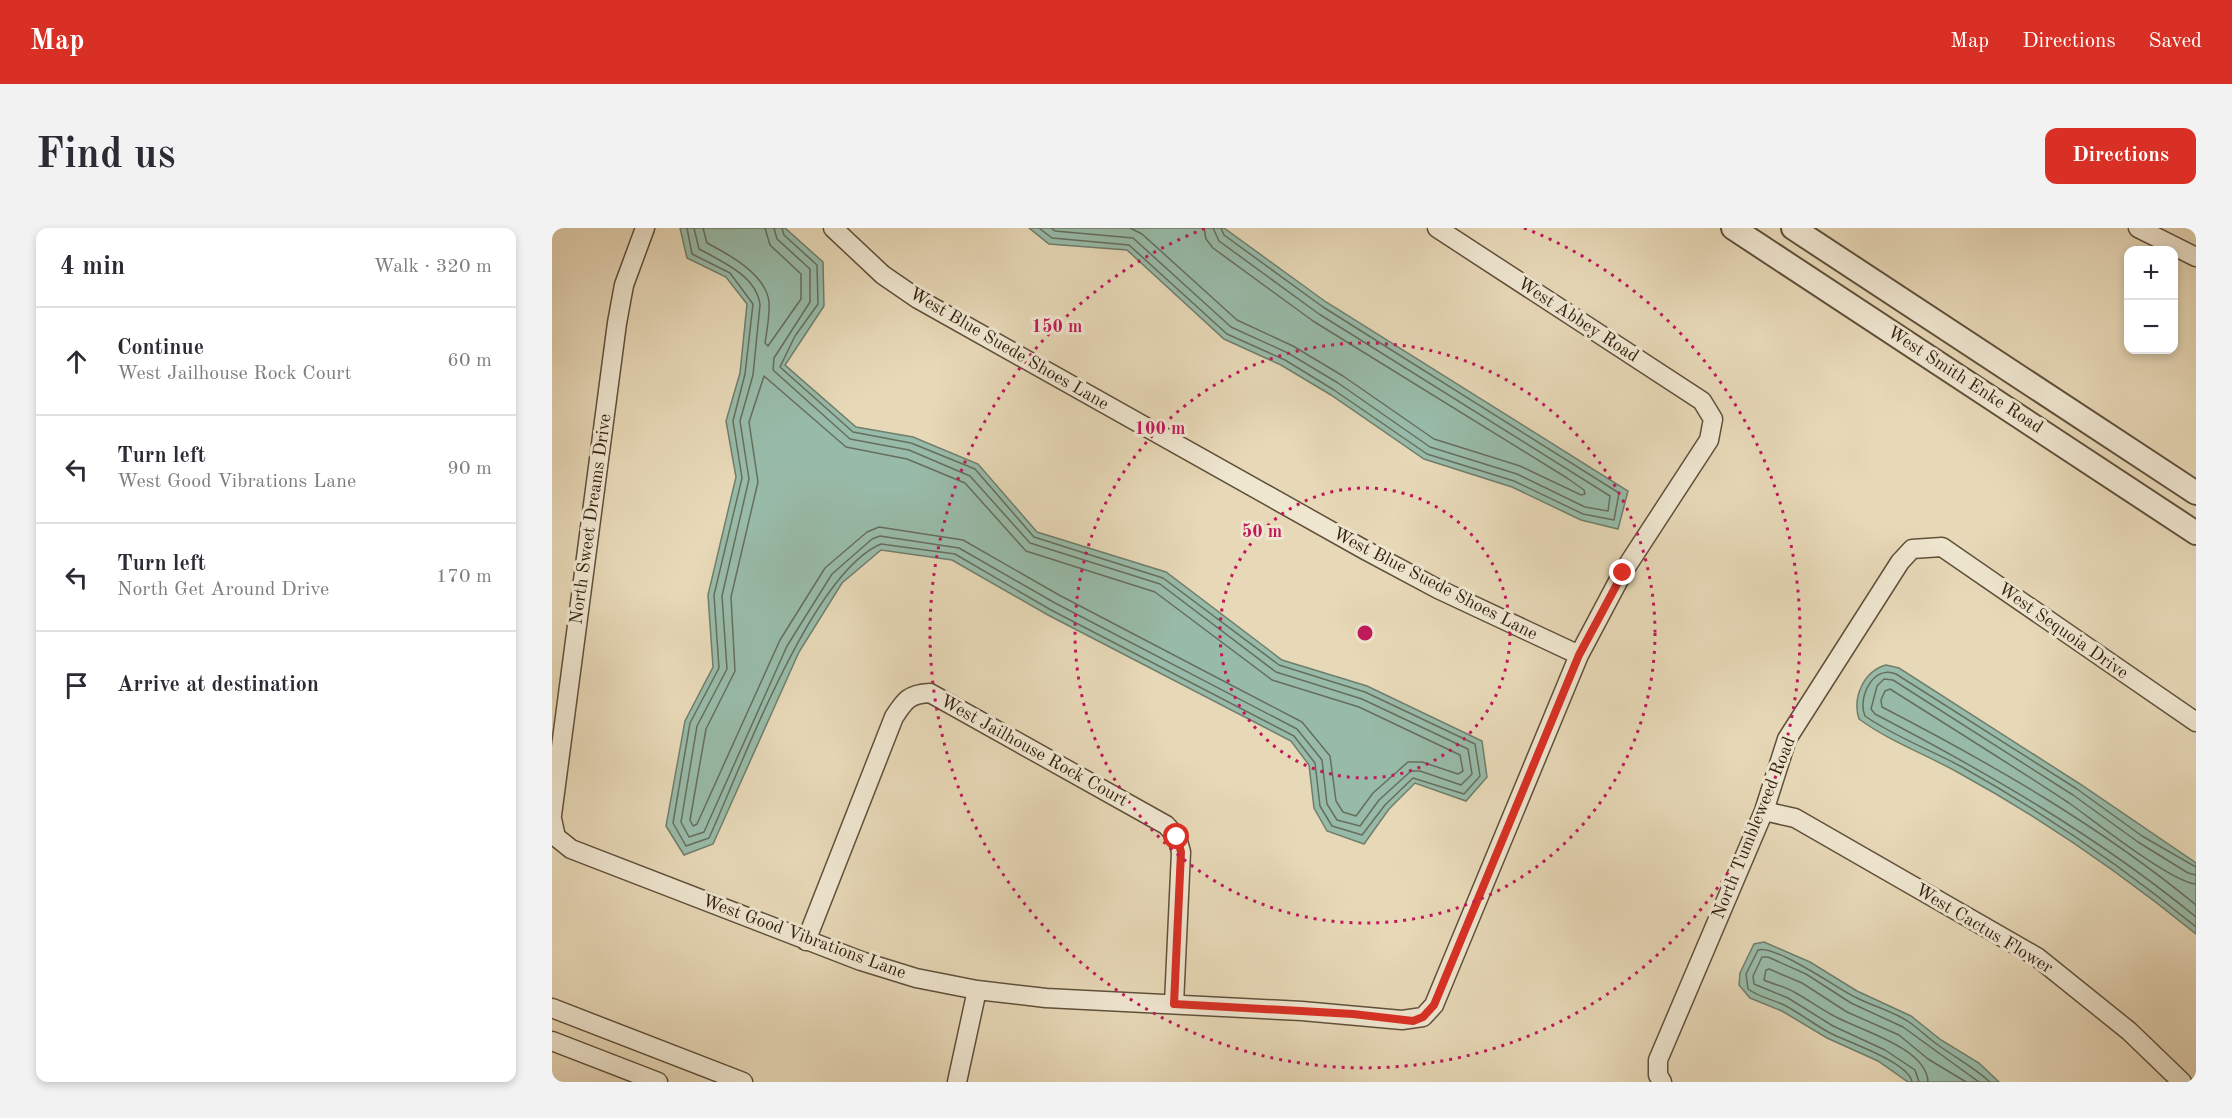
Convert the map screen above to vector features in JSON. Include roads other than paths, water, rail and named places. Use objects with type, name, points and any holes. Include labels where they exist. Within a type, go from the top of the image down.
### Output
[{"type":"street","name":"North Sweet Dreams Drive","points":[[553,823],[617,323],[624,285],[645,228]]},
{"type":"street","name":"West Blue Suede Shoes Lane","points":[[833,228],[883,275],[918,298],[1386,561],[1508,624],[1579,655]]},
{"type":"street","name":"West Abbey Road","points":[[1437,228],[1702,401],[1713,419],[1709,440],[1623,573],[1579,655]]},
{"type":"street","name":"West Smith Enke Road","points":[[1733,228],[2196,533]]},
{"type":"street","name":"West Smith Enke Road","points":[[1793,228],[2196,493]]},
{"type":"street","points":[[2138,228],[2196,257]]},
{"type":"street","name":"West Sequoia Drive","points":[[1928,548],[1942,547],[2196,722]]},
{"type":"street","name":"North Tumbleweed Road","points":[[1660,1078],[1658,1060],[1764,811],[1787,739],[1900,562],[1912,549],[1928,548]]},
{"type":"street","name":"West Good Vibrations Lane","points":[[553,823],[571,849],[806,941],[916,978],[977,990],[1046,998],[1342,1013],[1402,1020],[1423,1017],[1434,1005],[1579,655]]},
{"type":"street","name":"West Jailhouse Rock Court","points":[[806,941],[894,717],[902,704],[915,694],[930,693],[1166,825],[1177,837],[1181,852],[1174,1004]]},
{"type":"street","name":"West Cactus Flower","points":[[1764,811],[1795,818],[2037,957],[2129,1031],[2182,1082]]},
{"type":"street","points":[[957,1082],[977,990]]},
{"type":"street","points":[[552,1008],[743,1082]]},
{"type":"street","points":[[552,1041],[658,1082]]},
{"type":"water","points":[[680,228],[785,228],[823,262],[824,306],[785,365],[856,427],[913,437],[978,464],[1037,532],[1166,572],[1282,660],[1367,686],[1482,741],[1487,777],[1466,801],[1415,783],[1389,809],[1364,844],[1327,831],[1314,808],[1309,765],[1291,741],[1048,615],[952,560],[881,550],[842,583],[799,652],[713,844],[684,855],[666,826],[685,721],[713,667],[708,595],[736,477],[726,421],[740,373],[747,304],[726,277],[687,258]]},
{"type":"water","points":[[1029,228],[1224,228],[1326,302],[1628,491],[1618,529],[1581,520],[1512,487],[1424,459],[1331,395],[1281,365],[1224,339],[1127,250],[1049,244]]},
{"type":"water","points":[[1886,665],[1899,668],[2080,784],[2196,863],[2196,934],[2140,890],[2051,828],[1947,766],[1883,734],[1859,719],[1857,702],[1862,686],[1872,673]]},
{"type":"water","points":[[1764,942],[1810,962],[1857,991],[1911,1016],[1941,1040],[1979,1063],[1999,1082],[1908,1082],[1878,1061],[1827,1038],[1782,1011],[1750,998],[1739,985],[1740,973],[1754,944]]}]
